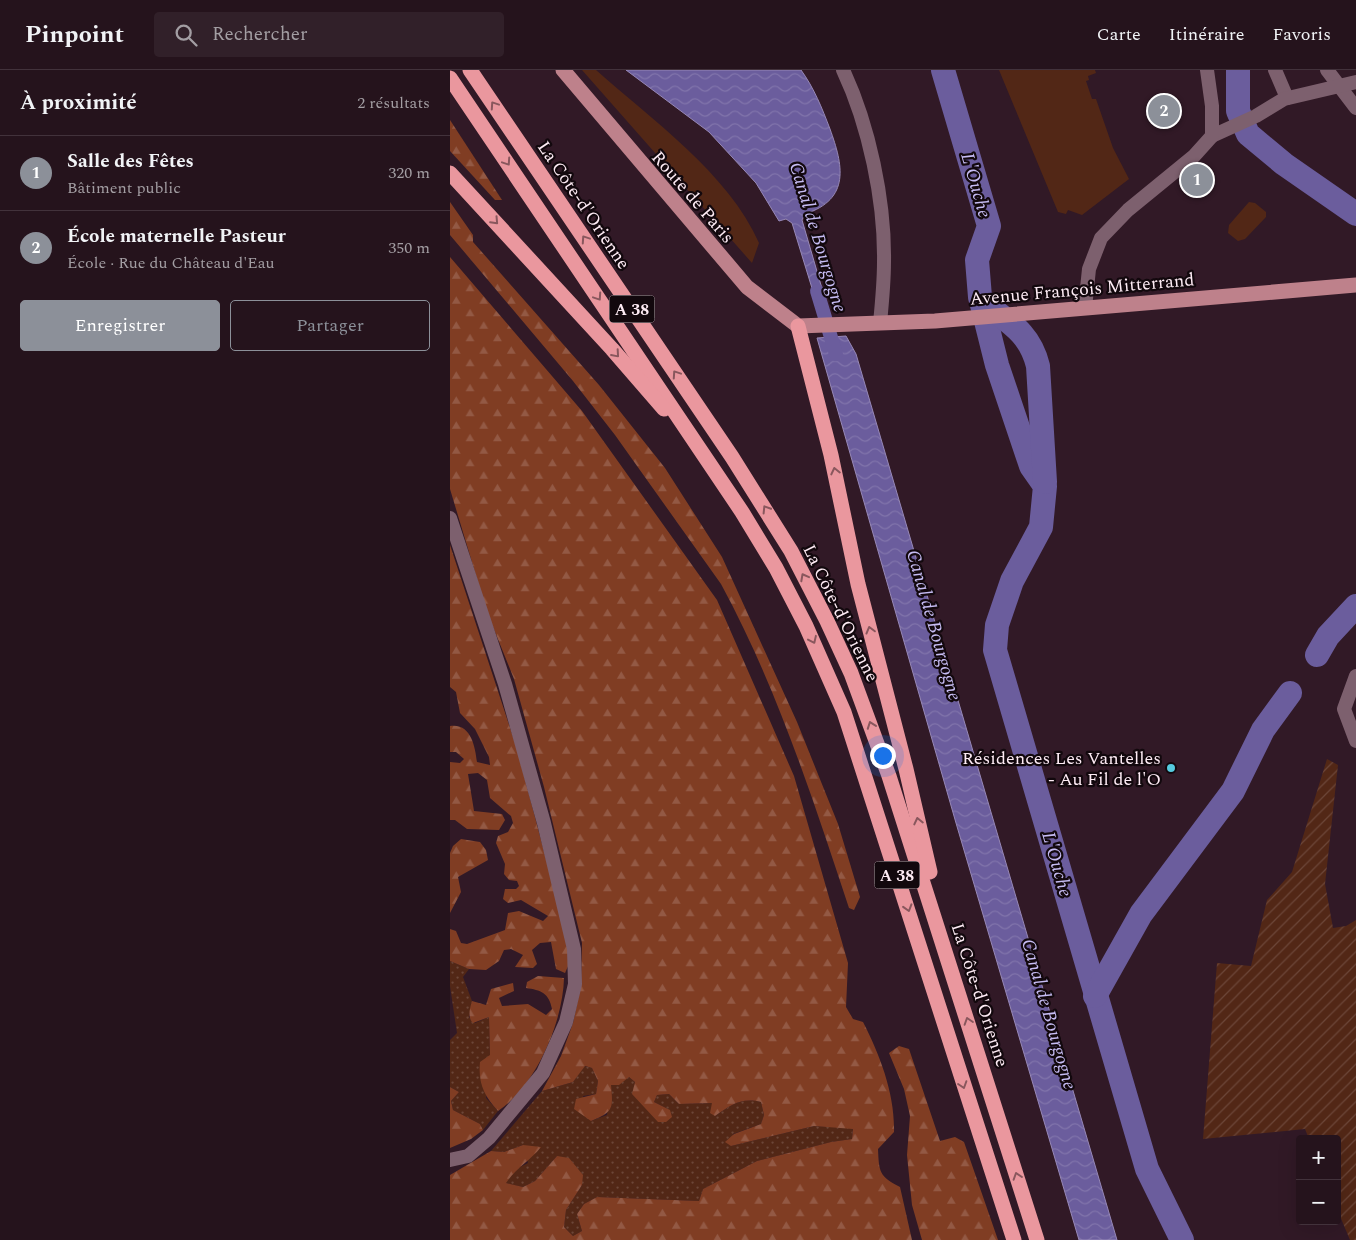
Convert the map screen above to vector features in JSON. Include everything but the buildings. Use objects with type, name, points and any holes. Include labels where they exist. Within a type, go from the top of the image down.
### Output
[{"type":"highway","name":"La Côte-d'Orienne","points":[[470,70],[732,457],[791,551],[827,621],[862,700],[890,776],[1037,1240]]},
{"type":"highway","name":"La Côte-d'Orienne","points":[[450,78],[710,462],[776,568],[806,626],[844,712],[1014,1240]]},
{"type":"highway","points":[[450,172],[612,349],[710,462]]},
{"type":"highway","points":[[804,327],[858,584],[906,769],[952,971]]},
{"type":"main road","name":"Route de Paris","points":[[563,70],[747,287],[804,327]]},
{"type":"main road","name":"Avenue François Mitterrand","points":[[804,327],[969,318],[1356,285]]},
{"type":"street","points":[[842,70],[850,84],[879,191],[884,261],[880,323]]},
{"type":"street","points":[[1207,70],[1212,106],[1212,136]]},
{"type":"street","points":[[1275,70],[1287,98]]},
{"type":"street","points":[[1327,70],[1356,108]]},
{"type":"street","points":[[1085,308],[1089,269],[1101,238],[1128,210],[1194,156],[1212,136],[1256,116],[1287,98],[1356,82]]},
{"type":"street","points":[[450,518],[505,684],[544,823],[574,949],[575,984],[566,1022],[543,1072],[490,1138],[468,1156],[450,1160]]},
{"type":"street","points":[[1356,676],[1344,709],[1356,741]]},
{"type":"shaded area","points":[[582,70],[596,70],[664,128],[709,171],[746,218],[759,243],[752,263]]},
{"type":"shaded area","points":[[999,70],[1095,70],[1096,73],[1088,76],[1089,80],[1086,81],[1092,99],[1096,99],[1113,148],[1129,179],[1082,215],[1068,210],[1066,214],[1058,212]]},
{"type":"shaded area","points":[[1249,202],[1255,203],[1266,212],[1266,217],[1245,239],[1238,241],[1228,233],[1229,225]]},
{"type":"shaded area","points":[[1327,759],[1338,765],[1325,884],[1333,928],[1346,926],[1356,920],[1356,1240],[1350,1240],[1341,1219],[1341,1135],[1307,1135],[1305,1129],[1203,1139],[1217,963],[1251,966],[1267,900],[1292,872]]},
{"type":"shaded area","points":[[450,961],[469,969],[463,977],[472,1001],[469,1017],[475,1023],[489,1017],[490,1055],[486,1098],[498,1111],[483,1130],[480,1124],[453,1110],[451,1101],[459,1092],[450,1087],[450,1040],[457,1033],[450,986]]},
{"type":"shaded area","points":[[584,1066],[592,1068],[598,1081],[596,1094],[583,1096],[591,1121],[607,1115],[611,1085],[629,1077],[635,1082],[633,1094],[670,1110],[654,1102],[657,1095],[669,1094],[679,1104],[713,1103],[715,1116],[731,1105],[742,1101],[761,1102],[764,1115],[761,1124],[733,1134],[731,1146],[814,1126],[853,1128],[852,1139],[831,1142],[757,1161],[703,1189],[699,1201],[597,1197],[584,1204],[577,1214],[582,1231],[573,1236],[564,1227],[566,1210],[582,1185],[557,1156],[535,1181],[523,1187],[505,1183],[514,1170],[528,1163],[523,1145],[504,1152],[491,1151],[542,1091],[573,1082]]},
{"type":"green space","points":[[450,120],[502,200],[495,200],[450,151]]},
{"type":"green space","points":[[450,202],[473,235],[473,242],[599,385],[665,468],[722,557],[797,722],[838,824],[860,897],[854,910],[849,908],[807,784],[776,702],[741,622],[721,584],[615,435],[573,381],[450,235]]},
{"type":"green space","points":[[450,257],[582,411],[717,600],[794,776],[848,963],[846,1007],[853,1019],[863,1022],[875,1048],[889,1089],[894,1118],[894,1132],[878,1149],[879,1163],[884,1176],[900,1187],[912,1240],[450,1240],[450,1175],[491,1151],[504,1152],[523,1145],[541,1147],[506,1183],[523,1187],[535,1181],[557,1156],[569,1158],[583,1175],[582,1185],[566,1210],[564,1227],[573,1236],[582,1231],[577,1214],[584,1204],[597,1197],[699,1201],[703,1189],[757,1161],[831,1142],[852,1139],[853,1129],[814,1126],[731,1146],[725,1142],[734,1134],[761,1124],[764,1115],[761,1102],[742,1101],[731,1105],[715,1116],[710,1113],[712,1103],[679,1104],[669,1094],[657,1095],[654,1102],[670,1110],[672,1117],[666,1122],[658,1122],[632,1094],[635,1082],[629,1077],[619,1085],[611,1085],[612,1104],[608,1112],[591,1121],[574,1109],[576,1099],[596,1094],[598,1081],[592,1068],[585,1066],[573,1082],[542,1091],[561,1056],[573,1023],[581,985],[582,943],[544,787],[514,679],[487,612],[450,489]]},
{"type":"green space","points":[[450,545],[517,749],[570,950],[569,964],[565,973],[556,969],[551,942],[540,943],[532,950],[537,964],[533,968],[515,967],[523,955],[511,949],[504,950],[499,961],[486,970],[469,969],[450,961],[450,929],[456,931],[461,943],[467,944],[505,930],[508,913],[519,911],[543,921],[548,916],[521,900],[508,903],[503,899],[505,889],[516,889],[519,886],[517,881],[509,880],[504,874],[505,864],[496,843],[498,836],[508,832],[513,823],[511,816],[490,798],[487,780],[478,773],[468,774],[474,811],[502,814],[505,820],[499,830],[467,829],[455,820],[450,820],[450,762],[460,763],[464,759],[456,752],[450,752],[450,726],[463,728],[471,737],[477,762],[490,765],[489,757],[475,729],[460,713],[456,692],[450,687]]},
{"type":"green space","points":[[461,839],[480,842],[486,850],[488,860],[458,877],[461,892],[450,913],[450,853],[453,846]]},
{"type":"green space","points":[[538,976],[564,978],[559,1014],[545,1052],[535,1070],[512,1100],[498,1111],[483,1089],[480,1076],[480,1062],[490,1055],[489,1017],[473,1023],[470,1015],[472,1001],[486,1005],[491,989],[513,983],[514,991],[499,998],[502,1006],[528,1004],[546,1015],[552,1009],[549,999],[540,991],[526,988],[527,982]]},
{"type":"green space","points":[[899,1046],[909,1049],[940,1141],[955,1137],[964,1142],[998,1240],[922,1240],[912,1205],[907,1155],[910,1116],[904,1089],[889,1053]]},
{"type":"green space","points":[[450,1087],[459,1092],[451,1101],[453,1110],[480,1124],[483,1130],[471,1139],[450,1148]]},
{"type":"water","points":[[626,70],[801,70],[814,91],[824,113],[835,142],[840,168],[837,190],[820,208],[805,214],[802,220],[828,309],[823,309],[820,313],[819,311],[792,223],[786,219],[779,221],[756,183],[709,132]]},
{"type":"water","points":[[846,336],[856,354],[1117,1240],[1079,1240],[956,823],[817,338]]},
{"type":"waterway","name":"L'Ouche","points":[[943,70],[989,226],[977,260],[980,297],[997,365],[1031,466],[1045,486],[1041,527],[1012,581],[997,625],[995,650],[1147,1169],[1182,1240]]},
{"type":"waterway","points":[[1238,70],[1238,111],[1248,134],[1284,164],[1356,214]]},
{"type":"waterway","name":"Canal de Bourgogne","points":[[817,291],[836,354]]},
{"type":"waterway","name":"L'Ouche","points":[[984,303],[1018,330],[1030,345],[1038,366],[1045,482]]},
{"type":"waterway","points":[[1317,655],[1328,636],[1356,606]]},
{"type":"waterway","points":[[1095,996],[1141,914],[1233,791],[1263,730],[1290,693]]},
{"type":"place","name":"École maternelle Pasteur","points":[[1164,111]]},
{"type":"place","name":"Salle des Fêtes","points":[[1197,180]]},
{"type":"place","name":"Résidences Les Vantelles - Au Fil de l'O","points":[[1171,768]]}]
